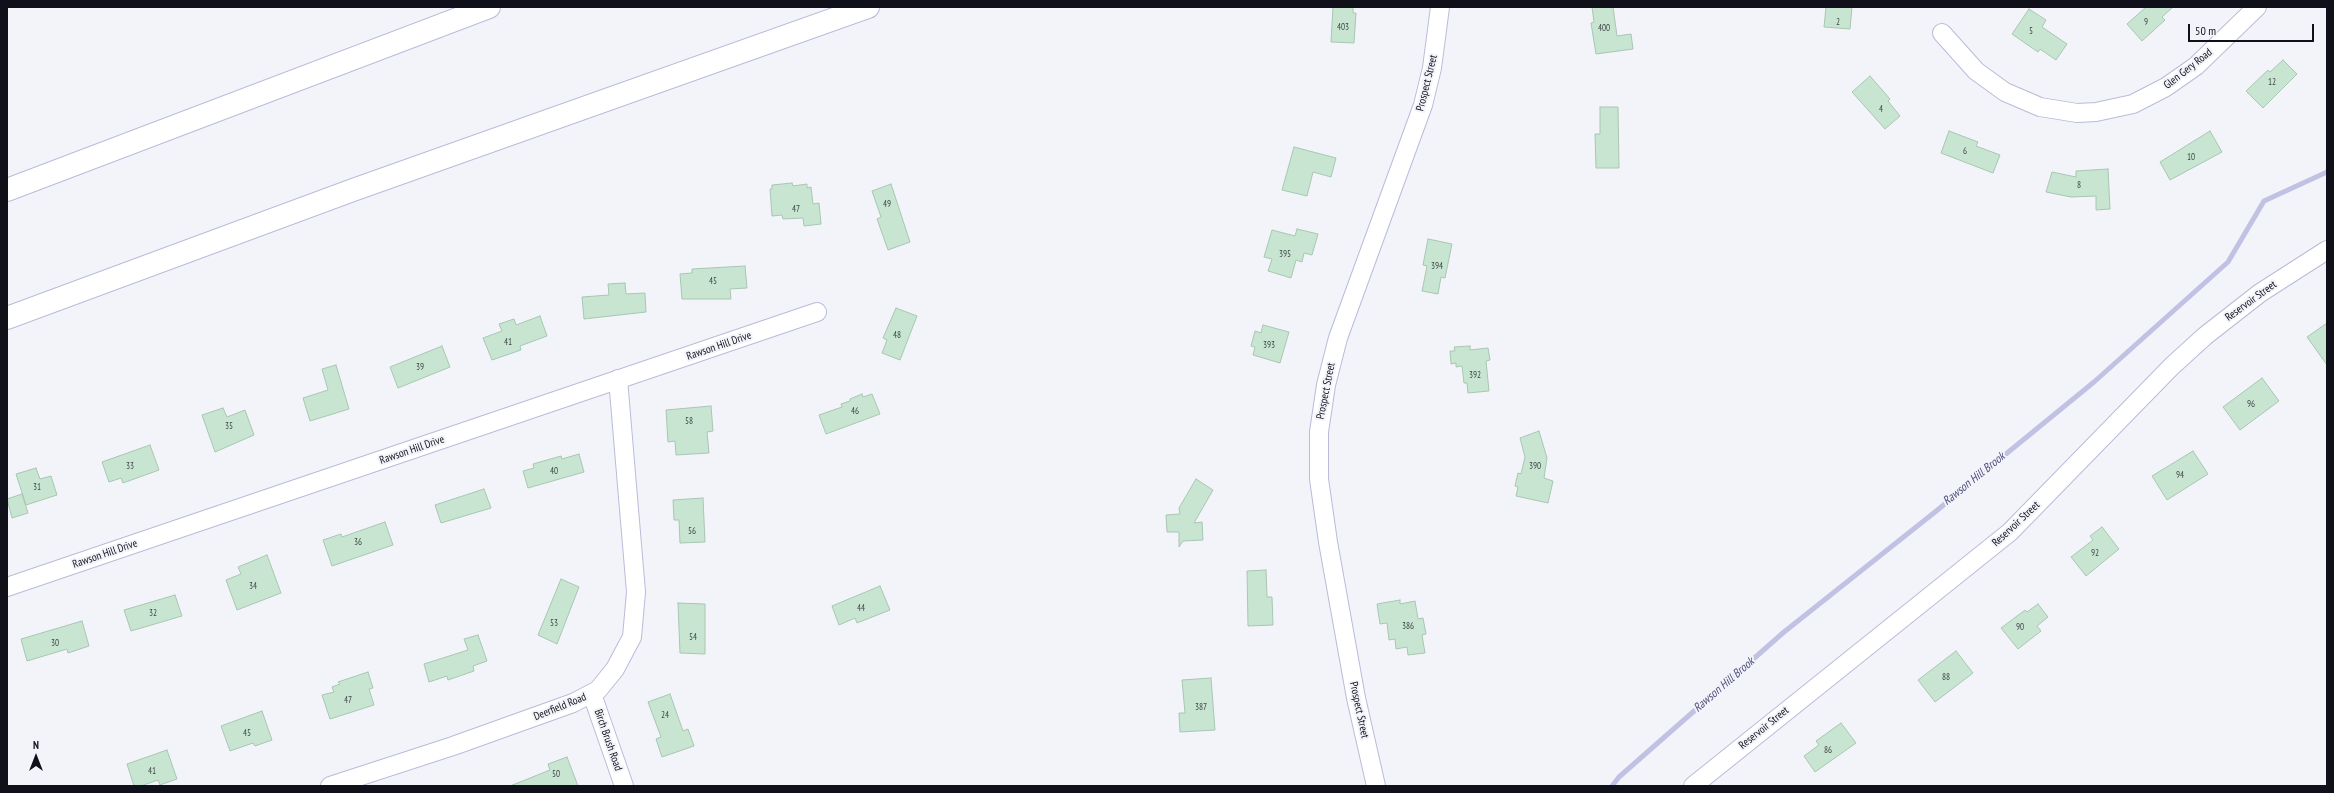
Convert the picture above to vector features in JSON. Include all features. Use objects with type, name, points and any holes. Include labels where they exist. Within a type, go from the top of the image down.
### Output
[{"type":"highway","points":[[7,190],[489,7]]},
{"type":"highway","points":[[7,318],[360,188],[868,7]]},
{"type":"street","name":"Prospect Street","points":[[1376,786],[1356,698],[1328,542],[1319,479],[1319,432],[1326,385],[1338,338],[1423,105],[1432,68],[1440,7]]},
{"type":"street","name":"Glen Gery Road","points":[[1942,33],[1976,71],[2011,95],[2046,108],[2077,113],[2096,112],[2133,104],[2166,88],[2196,66],[2257,7]]},
{"type":"street","name":"Reservoir Street","points":[[1693,786],[2010,532],[2172,366],[2205,336],[2260,293],[2327,250]]},
{"type":"street","name":"Rawson Hill Drive","points":[[7,587],[817,312]]},
{"type":"street","name":"Deerfield Road","points":[[330,786],[543,714],[592,694],[609,678],[627,649],[632,637],[636,615],[636,588],[618,380]]},
{"type":"street","name":"Birch Brush Road","points":[[592,694],[624,786]]},
{"type":"building","points":[[1333,7],[1353,7],[1353,13],[1356,13],[1354,43],[1331,42]]},
{"type":"building","points":[[1592,7],[1613,7],[1617,36],[1631,34],[1633,49],[1596,54],[1591,23],[1594,22]]},
{"type":"building","points":[[1826,7],[1852,7],[1850,29],[1824,27]]},
{"type":"building","points":[[2146,7],[2173,7],[2162,17],[2165,20],[2142,41],[2127,24]]},
{"type":"building","points":[[2029,9],[2046,20],[2042,27],[2067,44],[2056,60],[2040,49],[2038,52],[2012,34]]},
{"type":"building","points":[[2283,60],[2297,74],[2263,108],[2246,91],[2268,70],[2270,72]]},
{"type":"building","points":[[1870,76],[1890,99],[1888,101],[1900,116],[1885,129],[1852,92]]},
{"type":"building","points":[[1600,107],[1618,107],[1619,168],[1596,168],[1595,134],[1600,134]]},
{"type":"building","points":[[1949,131],[1978,142],[1976,146],[2000,155],[1993,173],[1941,153]]},
{"type":"building","points":[[2210,131],[2222,152],[2170,180],[2160,162]]},
{"type":"building","points":[[1294,147],[1336,158],[1331,177],[1313,172],[1307,196],[1282,190]]},
{"type":"building","points":[[2108,169],[2110,209],[2096,210],[2096,196],[2071,197],[2046,192],[2052,172],[2076,177],[2076,171]]},
{"type":"building","points":[[792,183],[793,186],[807,184],[807,188],[811,187],[813,204],[819,203],[821,224],[804,226],[803,218],[783,219],[782,215],[772,216],[770,189],[772,189],[772,185]]},
{"type":"building","points":[[891,184],[910,242],[888,250],[877,219],[881,217],[872,191]]},
{"type":"building","points":[[1297,229],[1318,234],[1312,255],[1304,253],[1302,262],[1296,260],[1291,278],[1268,271],[1272,259],[1264,257],[1272,230],[1295,236]]},
{"type":"building","points":[[1428,239],[1452,244],[1445,278],[1441,277],[1438,294],[1422,291],[1427,266],[1423,265]]},
{"type":"building","points":[[745,266],[747,288],[730,289],[731,299],[682,299],[680,274],[692,273],[692,269]]},
{"type":"building","points":[[625,283],[626,294],[645,293],[646,312],[584,319],[582,297],[609,295],[608,284]]},
{"type":"building","points":[[896,308],[917,316],[900,360],[882,353],[887,340],[883,338]]},
{"type":"building","points":[[540,316],[547,336],[520,346],[521,350],[492,360],[483,338],[502,331],[499,324],[514,319],[516,325]]},
{"type":"building","points":[[2327,323],[2327,365],[2307,337]]},
{"type":"building","points":[[1263,325],[1289,332],[1280,363],[1253,355],[1255,347],[1251,346],[1255,331],[1261,333]]},
{"type":"building","points":[[442,346],[450,367],[398,388],[390,367]]},
{"type":"building","points":[[1470,346],[1470,350],[1488,348],[1490,360],[1486,361],[1489,391],[1468,393],[1467,383],[1464,383],[1462,366],[1456,367],[1456,363],[1451,364],[1450,351],[1455,351],[1454,347]]},
{"type":"building","points":[[336,365],[349,409],[310,421],[303,398],[328,390],[322,369]]},
{"type":"building","points":[[2262,378],[2279,401],[2240,430],[2223,407]]},
{"type":"building","points":[[862,394],[863,397],[872,394],[880,414],[826,434],[819,415],[842,407],[841,404]]},
{"type":"building","points":[[711,406],[713,431],[707,432],[709,453],[676,455],[675,441],[668,442],[666,410]]},
{"type":"building","points":[[223,408],[227,417],[245,410],[254,435],[215,452],[202,415]]},
{"type":"building","points":[[1539,431],[1547,458],[1544,478],[1553,481],[1548,503],[1516,496],[1518,487],[1515,486],[1518,473],[1521,474],[1525,457],[1520,438]]},
{"type":"building","points":[[150,445],[159,470],[123,483],[121,478],[109,482],[102,462]]},
{"type":"building","points":[[2193,451],[2208,474],[2167,500],[2152,476]]},
{"type":"building","points":[[579,454],[584,472],[528,488],[523,471],[534,468],[533,464],[561,456],[562,459]]},
{"type":"building","points":[[36,468],[40,479],[51,476],[57,495],[26,505],[16,474]]},
{"type":"building","points":[[1196,479],[1213,490],[1194,523],[1202,522],[1203,540],[1183,541],[1179,547],[1179,532],[1167,532],[1166,515],[1180,514],[1179,508]]},
{"type":"building","points":[[484,489],[491,508],[441,523],[435,505]]},
{"type":"building","points":[[22,494],[28,513],[12,518],[7,499]]},
{"type":"building","points":[[703,498],[705,542],[680,543],[679,520],[674,520],[673,500]]},
{"type":"building","points":[[385,522],[393,545],[332,566],[323,540],[341,534],[342,537]]},
{"type":"building","points":[[2102,527],[2119,549],[2086,576],[2071,557],[2093,540],[2090,536]]},
{"type":"building","points":[[267,555],[281,593],[237,610],[226,580],[241,574],[238,567]]},
{"type":"building","points":[[1266,570],[1267,597],[1272,597],[1273,625],[1248,626],[1247,571]]},
{"type":"building","points":[[561,579],[579,587],[557,644],[538,635]]},
{"type":"building","points":[[880,586],[890,610],[857,623],[855,618],[839,625],[832,606]]},
{"type":"building","points":[[175,595],[182,616],[131,631],[124,610]]},
{"type":"building","points":[[1400,600],[1400,604],[1415,601],[1418,619],[1423,618],[1426,634],[1422,635],[1425,653],[1408,655],[1407,647],[1396,649],[1395,639],[1389,640],[1387,623],[1380,624],[1377,604]]},
{"type":"building","points":[[678,603],[705,604],[705,654],[680,653]]},
{"type":"building","points":[[2038,604],[2048,617],[2037,626],[2041,631],[2018,649],[2001,628],[2025,610],[2027,612]]},
{"type":"building","points":[[82,621],[89,646],[68,653],[67,649],[27,661],[21,639]]},
{"type":"building","points":[[478,635],[487,661],[473,666],[474,671],[448,680],[447,676],[429,682],[424,664],[468,650],[464,639]]},
{"type":"building","points":[[1956,651],[1973,673],[1935,702],[1918,680]]},
{"type":"building","points":[[368,672],[373,688],[369,689],[374,705],[330,719],[322,695],[334,692],[332,687],[340,684],[338,682]]},
{"type":"building","points":[[1211,678],[1215,730],[1180,732],[1179,713],[1185,713],[1182,680]]},
{"type":"building","points":[[670,694],[683,731],[688,729],[694,746],[662,757],[656,739],[661,737],[648,702]]},
{"type":"building","points":[[262,711],[272,740],[255,746],[253,743],[230,751],[221,726]]},
{"type":"building","points":[[1841,723],[1856,743],[1815,772],[1804,756],[1819,745],[1816,741]]},
{"type":"building","points":[[167,750],[177,779],[160,785],[158,780],[141,786],[134,786],[127,764]]},
{"type":"building","points":[[567,757],[578,786],[510,786],[550,770],[548,764]]},
{"type":"waterway","name":"Rawson Hill Brook","points":[[1612,786],[1619,777],[1784,632],[1935,512],[2094,382],[2228,262],[2264,201],[2327,172]]}]
